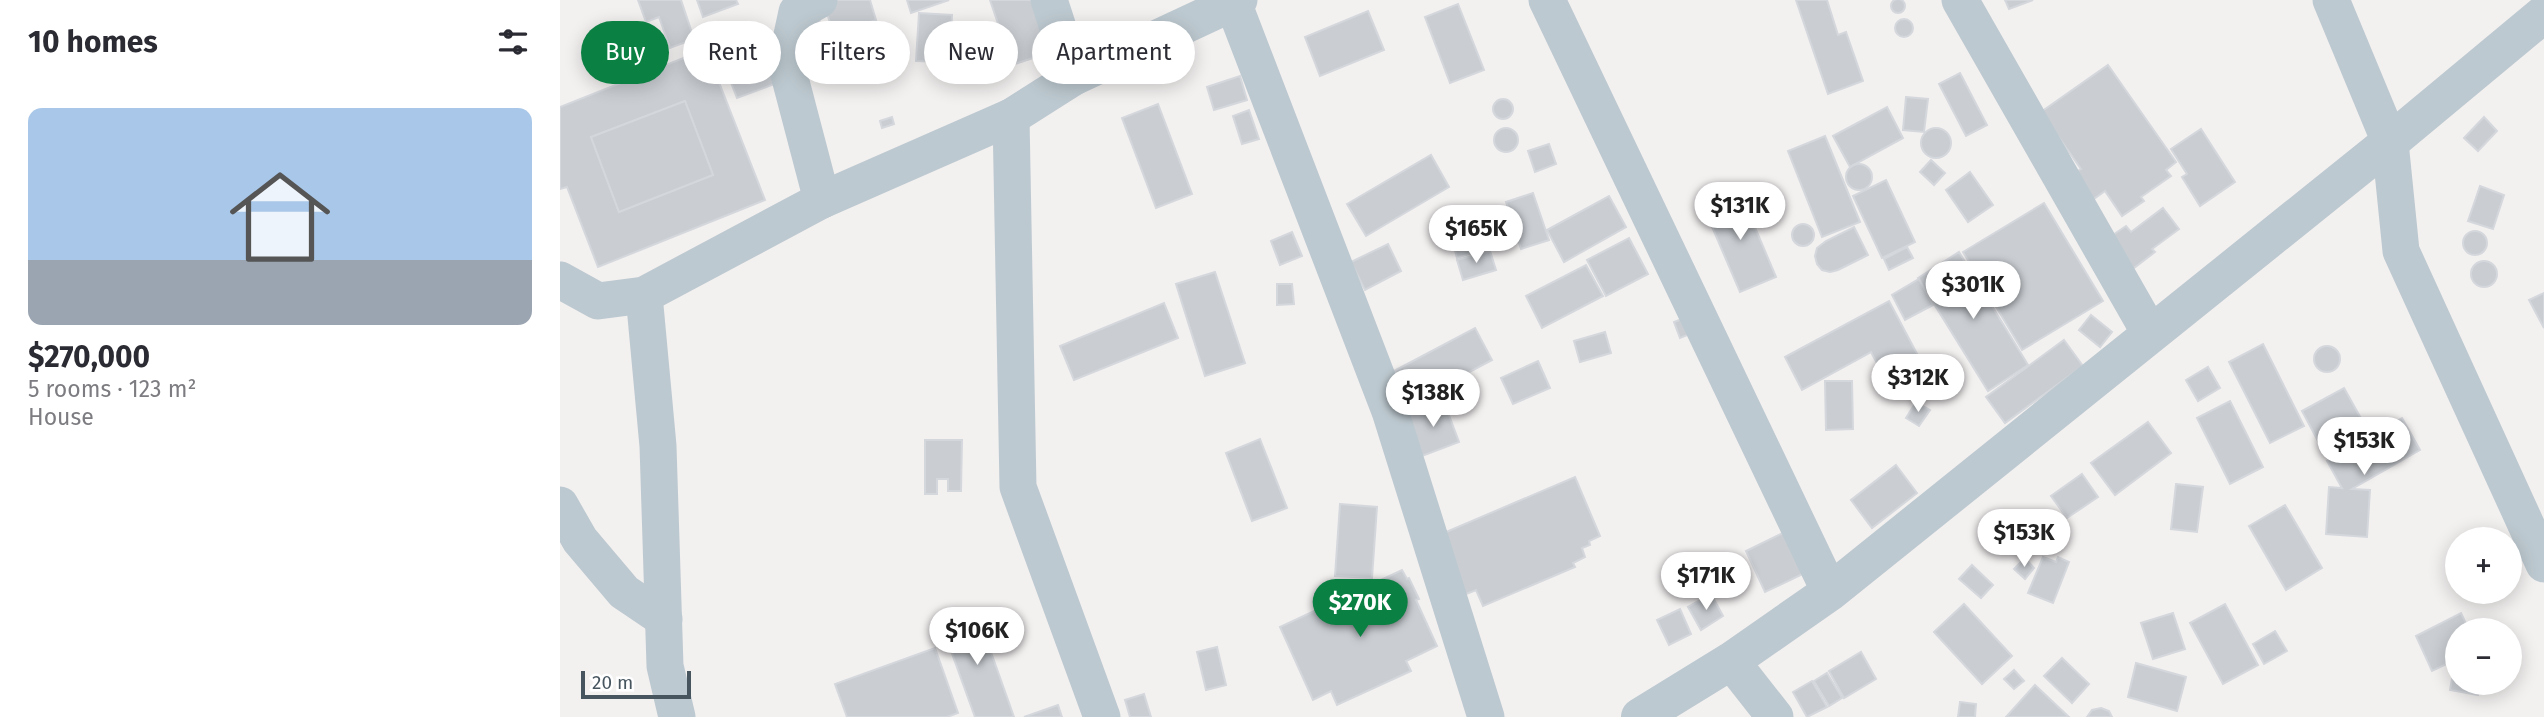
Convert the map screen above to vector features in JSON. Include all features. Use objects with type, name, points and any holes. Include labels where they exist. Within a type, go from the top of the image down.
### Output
[{"type":"street","points":[[819,0],[797,12],[786,62],[822,201]]},
{"type":"street","points":[[1049,0],[1056,21]]},
{"type":"street","points":[[1547,0],[1830,592]]},
{"type":"street","points":[[1960,0],[2150,333]]},
{"type":"street","points":[[2332,0],[2390,142],[2401,251],[2544,564]]},
{"type":"street","points":[[1192,21],[1234,1],[1390,411],[1486,717]]},
{"type":"street","points":[[1640,717],[1731,661],[1830,592],[2390,142],[2544,14]]},
{"type":"street","points":[[560,280],[598,301],[644,295],[822,201],[1012,117],[1063,84]]},
{"type":"street","points":[[1012,117],[1018,487],[1102,717]]},
{"type":"street","points":[[644,295],[658,446],[666,666],[677,717]]},
{"type":"street","points":[[560,505],[580,540],[624,592],[664,619]]},
{"type":"street","points":[[1731,661],[1775,717]]},
{"type":"building","points":[[1895,-1],[1901,-1],[1905,6],[1901,13],[1895,13],[1891,9],[1891,3]]},
{"type":"building","points":[[638,0],[681,0],[688,21],[683,21],[683,43],[670,48],[669,21],[660,21],[659,17],[646,21]]},
{"type":"building","points":[[697,0],[736,0],[738,4],[703,17]]},
{"type":"building","points":[[870,0],[876,20],[830,21],[823,2]]},
{"type":"building","points":[[907,0],[949,0],[911,13]]},
{"type":"building","points":[[990,0],[1031,0],[1038,21],[1032,21],[1032,58],[1018,63],[1018,21],[997,21]]},
{"type":"building","points":[[1796,0],[1827,0],[1838,35],[1846,32],[1863,81],[1828,94]]},
{"type":"building","points":[[2005,0],[2033,0],[2009,9]]},
{"type":"building","points":[[1458,4],[1484,70],[1450,83],[1425,17]]},
{"type":"building","points":[[1368,11],[1384,50],[1320,76],[1305,37]]},
{"type":"building","points":[[919,13],[952,15],[952,21],[924,21],[924,61],[916,61]]},
{"type":"building","points":[[1900,19],[1908,19],[1913,28],[1911,35],[1900,37],[1895,32],[1895,24]]},
{"type":"building","points":[[683,58],[683,84],[720,84],[765,200],[598,267],[567,187],[560,189],[560,107],[618,84],[669,84],[669,64]],"holes":[[[685,101],[713,175],[619,212],[591,137]]]},
{"type":"building","points":[[2108,65],[2176,162],[2166,170],[2171,176],[2141,197],[2144,201],[2122,216],[2105,191],[2091,201],[2072,174],[2081,169],[2041,112]]},
{"type":"building","points":[[1960,73],[1987,125],[1966,136],[1939,84]]},
{"type":"building","points":[[1240,76],[1247,100],[1214,110],[1207,87]]},
{"type":"building","points":[[732,84],[775,84],[737,98]]},
{"type":"building","points":[[1906,97],[1928,99],[1924,132],[1903,130]]},
{"type":"building","points":[[1503,99],[1510,102],[1513,109],[1510,116],[1503,119],[1496,116],[1493,109],[1496,102]]},
{"type":"building","points":[[685,101],[713,175],[619,212],[591,137]]},
{"type":"building","points":[[1158,104],[1192,194],[1156,208],[1122,118]]},
{"type":"building","points":[[1887,107],[1903,138],[1850,167],[1833,136]]},
{"type":"building","points":[[1249,110],[1259,139],[1242,144],[1233,116]]},
{"type":"building","points":[[892,117],[894,124],[882,128],[880,121]]},
{"type":"building","points":[[2484,117],[2497,131],[2478,151],[2464,138]]},
{"type":"building","points":[[1506,128],[1515,131],[1518,140],[1515,149],[1506,152],[1497,149],[1494,140],[1497,131]]},
{"type":"building","points":[[1936,128],[1947,132],[1951,143],[1947,154],[1936,158],[1925,154],[1921,143],[1925,132]]},
{"type":"building","points":[[2201,129],[2235,182],[2200,206],[2182,177],[2187,174],[2171,149]]},
{"type":"building","points":[[1825,136],[1860,222],[1822,237],[1788,151]]},
{"type":"building","points":[[1549,144],[1556,164],[1535,172],[1528,151]]},
{"type":"building","points":[[1431,155],[1449,187],[1366,236],[1347,204]]},
{"type":"building","points":[[1931,160],[1945,173],[1934,185],[1920,172]]},
{"type":"building","points":[[1859,164],[1868,168],[1872,177],[1868,186],[1859,190],[1850,186],[1846,177],[1850,168]]},
{"type":"building","points":[[1970,172],[1993,205],[1968,222],[1946,190]]},
{"type":"building","points":[[1886,180],[1915,242],[1882,258],[1853,196]]},
{"type":"building","points":[[2480,186],[2504,195],[2493,229],[2468,221]]},
{"type":"building","points":[[1740,192],[1776,277],[1740,292],[1704,208]]},
{"type":"building","points":[[1533,193],[1549,240],[1521,249],[1506,202]]},
{"type":"building","points":[[1609,196],[1626,227],[1564,262],[1547,230]]},
{"type":"building","points":[[2044,203],[2103,301],[2022,350],[1963,252]]},
{"type":"building","points":[[2163,208],[2179,229],[2152,249],[2155,252],[2130,271],[2107,239],[2126,226],[2131,232]]},
{"type":"building","points":[[1803,224],[1811,227],[1814,235],[1811,243],[1803,246],[1795,243],[1792,235],[1795,227]]},
{"type":"building","points":[[1854,227],[1868,255],[1838,270],[1822,270],[1815,256],[1817,248]]},
{"type":"building","points":[[2475,231],[2486,238],[2487,243],[2480,254],[2475,255],[2464,248],[2463,243],[2470,232]]},
{"type":"building","points":[[1292,232],[1302,256],[1280,265],[1271,241]]},
{"type":"building","points":[[1474,237],[1479,251],[1457,258],[1453,243]]},
{"type":"building","points":[[1629,238],[1648,274],[1606,296],[1587,260]]},
{"type":"building","points":[[1388,244],[1401,271],[1365,290],[1351,262]]},
{"type":"building","points":[[1907,247],[1913,258],[1889,270],[1884,259]]},
{"type":"building","points":[[1490,251],[1496,270],[1463,280],[1457,260]]},
{"type":"building","points":[[1959,252],[2028,365],[1988,391],[1918,278]]},
{"type":"building","points":[[2484,261],[2493,265],[2497,274],[2493,283],[2484,287],[2475,283],[2471,274],[2475,265]]},
{"type":"building","points":[[1586,265],[1603,296],[1542,328],[1526,296]]},
{"type":"building","points":[[1215,272],[1245,363],[1205,376],[1176,284]]},
{"type":"building","points":[[1919,279],[1933,305],[1905,320],[1892,295]]},
{"type":"building","points":[[1277,284],[1292,284],[1294,304],[1277,305]]},
{"type":"building","points":[[2544,293],[2544,328],[2529,300]]},
{"type":"building","points":[[1889,301],[1923,365],[1888,384],[1871,352],[1802,390],[1785,357]]},
{"type":"building","points":[[1164,303],[1178,338],[1074,380],[1060,346]]},
{"type":"building","points":[[1694,314],[1700,330],[1680,338],[1674,322]]},
{"type":"building","points":[[2091,315],[2112,332],[2100,347],[2079,330]]},
{"type":"building","points":[[1475,328],[1492,360],[1411,403],[1394,371]]},
{"type":"building","points":[[1605,332],[1611,353],[1580,362],[1574,341]]},
{"type":"building","points":[[2064,340],[2083,366],[2005,423],[1986,397]]},
{"type":"building","points":[[2263,344],[2304,426],[2270,443],[2229,362]]},
{"type":"building","points":[[2327,346],[2336,350],[2340,359],[2336,368],[2327,372],[2318,368],[2314,359],[2318,350]]},
{"type":"building","points":[[1538,361],[1550,388],[1513,404],[1501,378]]},
{"type":"building","points":[[2208,367],[2220,388],[2198,401],[2186,380]]},
{"type":"building","points":[[1825,381],[1852,381],[1853,429],[1826,430]]},
{"type":"building","points":[[2344,388],[2362,420],[2319,443],[2302,411]]},
{"type":"building","points":[[2230,401],[2263,467],[2230,484],[2197,418]]},
{"type":"building","points":[[1444,402],[1459,442],[1422,456],[1407,416]]},
{"type":"building","points":[[1916,402],[1930,410],[1919,426],[1906,418]]},
{"type":"building","points":[[2402,418],[2420,450],[2352,489],[2370,490],[2367,537],[2326,534],[2329,487],[2342,488],[2327,461]]},
{"type":"building","points":[[2148,422],[2171,453],[2115,495],[2091,463]]},
{"type":"building","points":[[1260,439],[1287,508],[1252,521],[1226,453]]},
{"type":"building","points":[[925,440],[962,440],[961,491],[948,491],[948,479],[937,479],[937,494],[925,494]]},
{"type":"building","points":[[1896,465],[1917,493],[1872,528],[1851,500]]},
{"type":"building","points":[[2082,474],[2098,497],[2067,518],[2051,496]]},
{"type":"building","points":[[1575,477],[1600,536],[1582,548],[1585,557],[1573,563],[1575,567],[1483,606],[1476,590],[1464,595],[1439,535]]},
{"type":"building","points":[[2176,484],[2203,487],[2197,532],[2171,529]]},
{"type":"building","points":[[1340,504],[1377,507],[1372,578],[1335,576]]},
{"type":"building","points":[[2285,505],[2322,568],[2286,590],[2249,526]]},
{"type":"building","points":[[1791,529],[1811,570],[1765,592],[1746,551]]},
{"type":"building","points":[[2043,557],[2056,562],[2058,557],[2069,562],[2053,603],[2028,593]]},
{"type":"building","points":[[2025,558],[2034,568],[2025,579],[2014,569]]},
{"type":"building","points":[[1972,565],[1993,585],[1981,598],[1959,579]]},
{"type":"building","points":[[1402,570],[1419,599],[1416,600],[1437,646],[1406,661],[1411,671],[1337,705],[1331,691],[1313,700],[1280,627]]},
{"type":"building","points":[[1711,594],[1723,616],[1701,630],[1688,607]]},
{"type":"building","points":[[1964,604],[2012,656],[1982,684],[1934,632]]},
{"type":"building","points":[[2225,604],[2258,665],[2223,684],[2190,623]]},
{"type":"building","points":[[1680,609],[1691,634],[1669,645],[1657,620]]},
{"type":"building","points":[[976,610],[1014,717],[975,717],[941,623]]},
{"type":"building","points":[[2173,613],[2185,649],[2153,659],[2141,623]]},
{"type":"building","points":[[2445,621],[2445,665],[2432,671],[2416,636]]},
{"type":"building","points":[[2275,631],[2287,651],[2264,664],[2253,644]]},
{"type":"building","points":[[1217,647],[1226,685],[1206,690],[1197,652]]},
{"type":"building","points":[[935,648],[958,713],[947,717],[847,717],[835,684]]},
{"type":"building","points":[[1861,652],[1876,679],[1844,698],[1829,671]]},
{"type":"building","points":[[2062,658],[2089,684],[2072,703],[2044,676]]},
{"type":"building","points":[[2136,663],[2186,677],[2177,711],[2128,697]]},
{"type":"building","points":[[2014,670],[2024,681],[2014,689],[2004,679]]},
{"type":"building","points":[[1827,673],[1842,698],[1829,706],[1814,681]]},
{"type":"building","points":[[1812,681],[1827,707],[1807,717],[1793,692]]},
{"type":"building","points":[[2035,685],[2069,717],[2006,717]]},
{"type":"building","points":[[1144,694],[1151,717],[1130,717],[1125,700]]},
{"type":"building","points":[[1960,702],[1976,704],[1975,717],[1958,717]]},
{"type":"building","points":[[1058,705],[1062,717],[1024,717]]},
{"type":"building","points":[[2101,708],[2109,711],[2112,717],[2087,717],[2092,710]]}]
